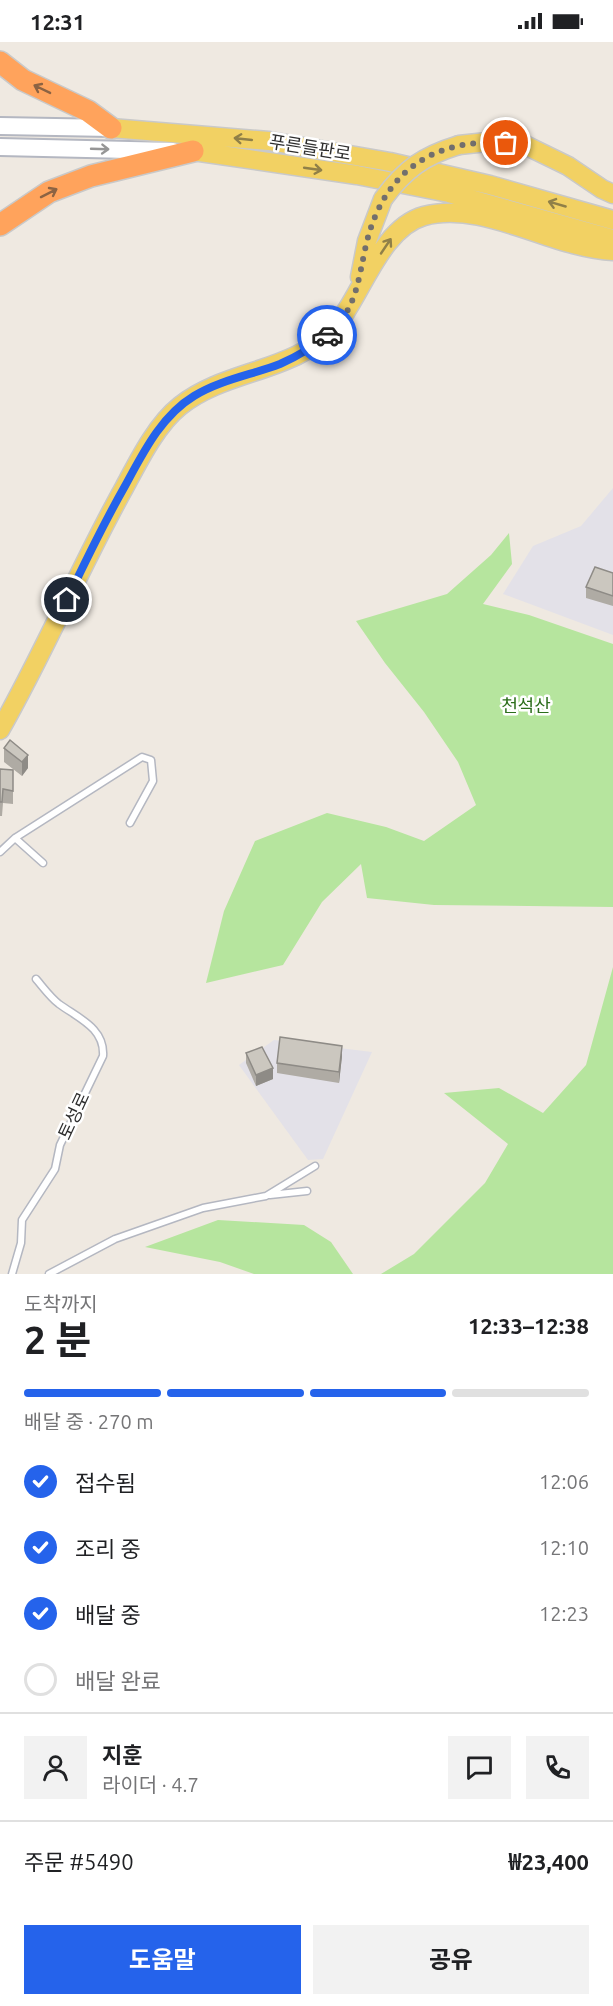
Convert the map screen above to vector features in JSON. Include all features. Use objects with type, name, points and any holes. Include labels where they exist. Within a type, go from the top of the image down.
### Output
[{"type":"highway","points":[[0,62],[23,80],[88,111],[111,128]]},
{"type":"highway","points":[[0,225],[49,192],[91,176],[193,152]]},
{"type":"main road","name":"푸른들판로","points":[[0,126],[111,128],[224,137],[338,152],[470,180],[613,220]]},
{"type":"main road","points":[[356,297],[368,241],[383,199],[414,165],[434,152],[459,145],[487,142],[525,144],[568,165],[613,194]]},
{"type":"main road","name":"푸른들판로","points":[[0,147],[193,152],[357,175],[449,193],[613,239]]},
{"type":"main road","points":[[0,730],[39,660],[112,509],[158,430],[178,407],[194,396],[211,387],[281,363],[312,346],[337,327],[388,241],[403,226],[422,217],[447,212],[473,214],[562,242],[613,251]]},
{"type":"lane","points":[[0,852],[15,838],[142,757],[151,760],[153,781],[130,823]]},
{"type":"lane","points":[[15,838],[43,863]]},
{"type":"lane","name":"토성로","points":[[12,1274],[21,1243],[22,1220],[55,1169],[60,1145],[103,1056],[104,1047],[91,1025],[57,1002],[36,979]]},
{"type":"lane","points":[[266,1196],[315,1166]]},
{"type":"lane","points":[[49,1274],[115,1239],[203,1208],[307,1191]]},
{"type":"shaded area","points":[[613,488],[613,635],[503,594],[533,546],[581,526]]},
{"type":"shaded area","points":[[274,1040],[372,1052],[323,1159],[308,1160],[239,1065]]},
{"type":"green space","name":"천석산","points":[[509,533],[512,564],[483,604],[529,615],[613,644],[613,907],[434,905],[367,898],[361,864],[322,902],[283,965],[206,983],[224,911],[255,841],[327,813],[386,827],[424,841],[476,805],[458,762],[356,621],[447,594],[491,555]]},
{"type":"green space","points":[[613,967],[613,1274],[381,1274],[414,1254],[485,1183],[508,1144],[444,1093],[499,1088],[543,1113],[586,1065]]},
{"type":"green space","points":[[218,1220],[304,1225],[331,1242],[353,1274],[254,1274],[220,1262],[145,1247]]},
{"type":"building","points":[[595,567],[613,573],[613,596],[586,587]]},
{"type":"building","points":[[10,740],[28,755],[22,762],[4,748]]},
{"type":"building","points":[[0,769],[13,770],[13,791],[3,789],[2,802],[0,802]]},
{"type":"building","points":[[280,1037],[342,1046],[339,1072],[277,1063]]},
{"type":"building","points":[[262,1047],[273,1068],[256,1075],[246,1053]]},
{"type":"way so far","points":[[327,335],[337,327],[356,297],[375,219],[383,199],[393,186],[414,165],[434,152],[459,145],[487,142],[506,143]]},
{"type":"route","points":[[67,600],[112,509],[142,455],[158,430],[178,407],[211,387],[281,363],[327,335]]}]
